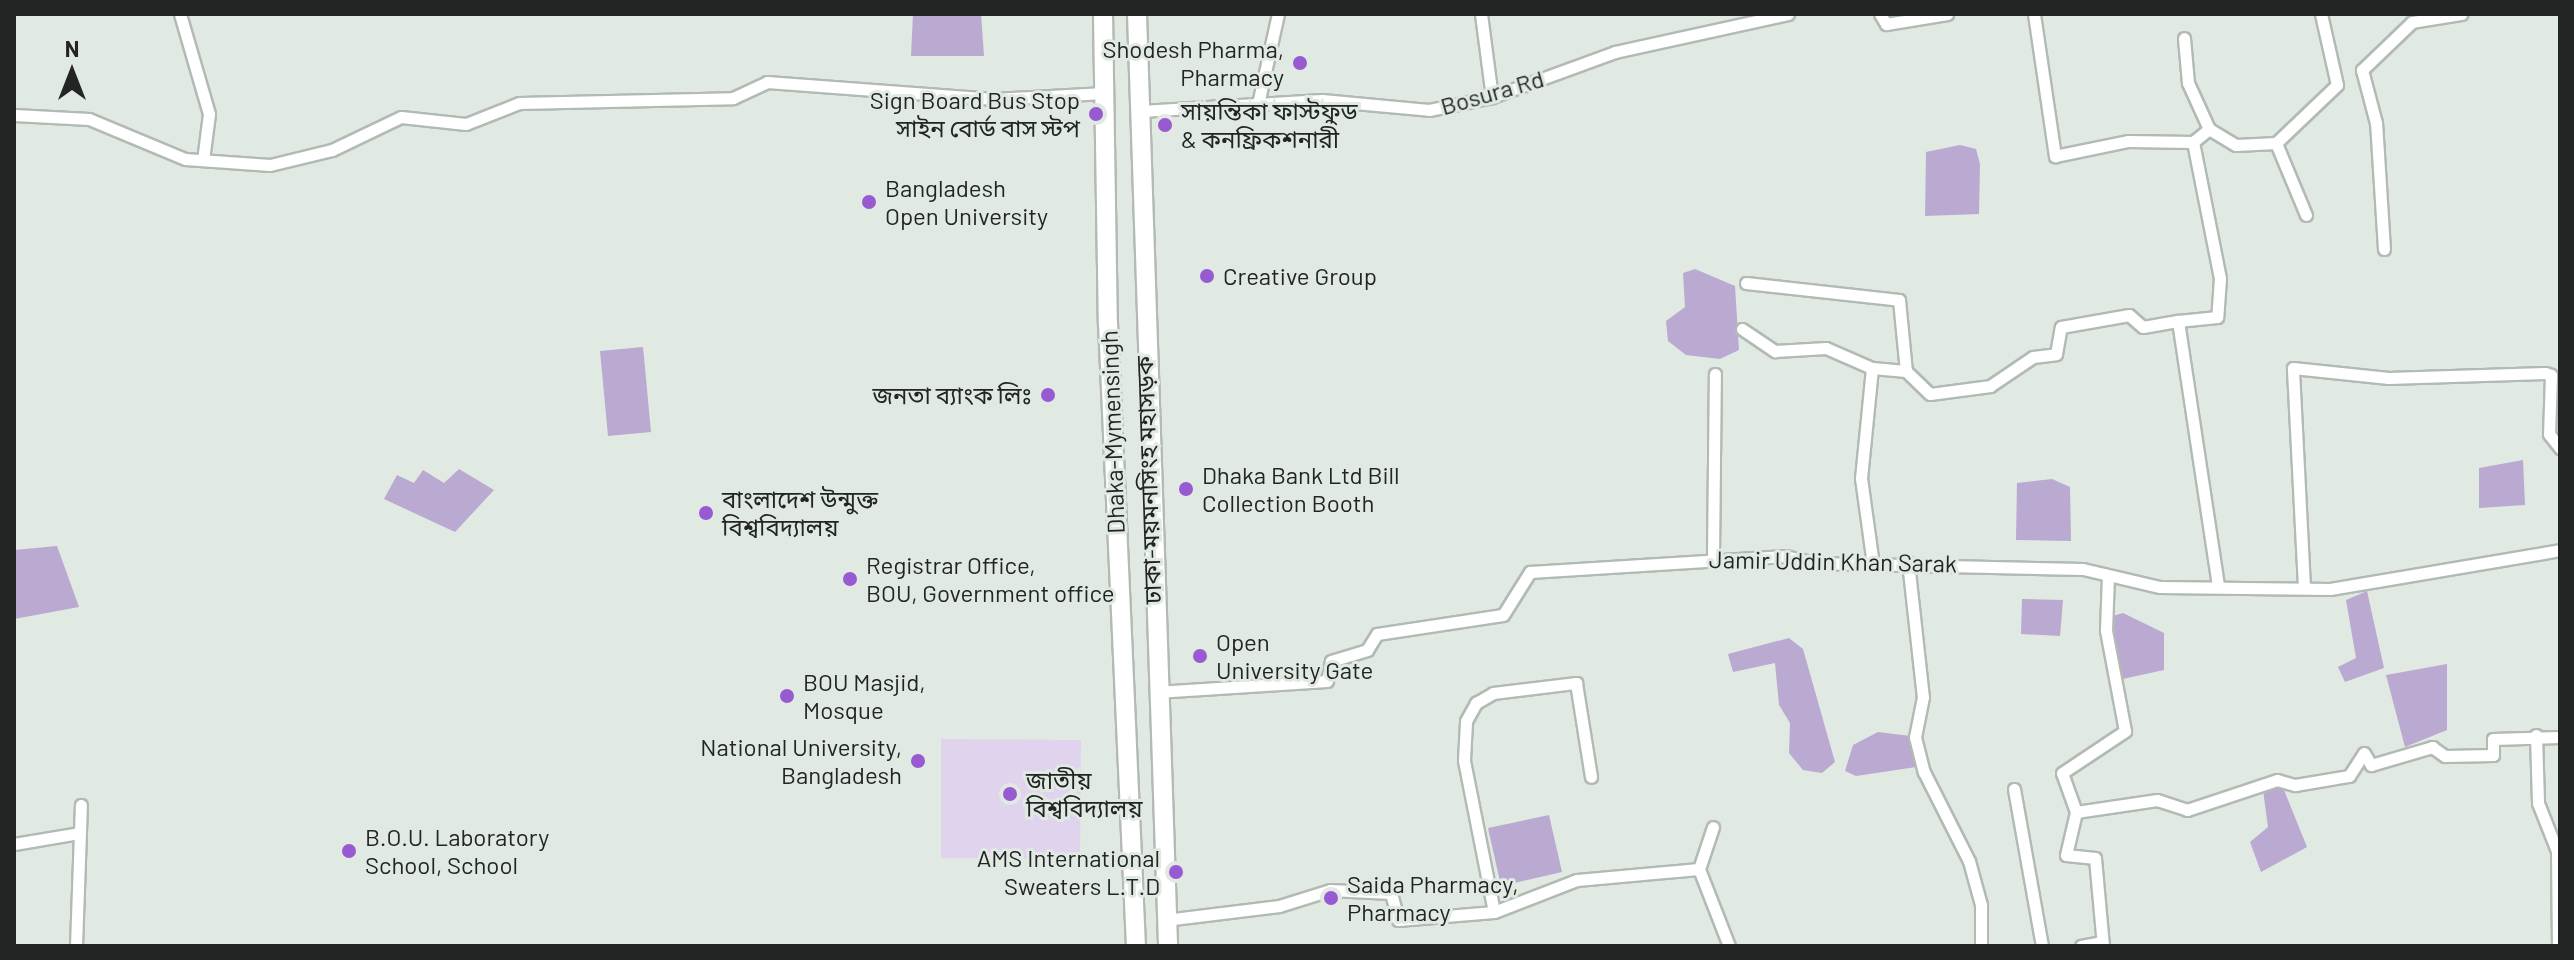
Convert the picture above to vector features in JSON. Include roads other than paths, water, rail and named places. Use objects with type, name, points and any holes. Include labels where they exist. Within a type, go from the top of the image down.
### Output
[{"type":"highway","name":"Dhaka-Mymensingh","points":[[1103,14],[1136,946]]},
{"type":"highway","name":"ঢাকা-ময়মনসিংহ মহাসড়ক","points":[[1137,14],[1155,692],[1164,920],[1168,946]]},
{"type":"street","points":[[180,14],[209,114],[203,160]]},
{"type":"street","points":[[1258,104],[1278,14]]},
{"type":"street","points":[[1481,14],[1492,97]]},
{"type":"street","name":"Bosura Rd","points":[[1141,111],[1322,100],[1429,110],[1492,97],[1615,52],[1788,14]]},
{"type":"street","points":[[1880,14],[1886,24],[1947,14]]},
{"type":"street","points":[[2034,14],[2053,156],[2128,141],[2193,142],[2209,129]]},
{"type":"street","points":[[2184,38],[2188,83],[2209,129],[2236,145],[2276,143],[2337,85],[2321,14]]},
{"type":"street","points":[[2384,249],[2376,123],[2362,70],[2412,22],[2461,14]]},
{"type":"street","points":[[14,115],[89,119],[203,160],[270,165],[332,150],[401,117],[466,124],[519,103],[733,98],[767,82],[994,99],[1104,93]]},
{"type":"street","points":[[1742,329],[1775,351],[1826,348],[1872,368],[1906,371],[1930,394],[1990,386],[2033,357],[2056,354],[2061,327],[2129,315],[2143,327],[2217,317],[2220,278],[2193,142]]},
{"type":"street","points":[[2276,143],[2306,215]]},
{"type":"street","points":[[1746,283],[1899,300],[1906,371]]},
{"type":"street","points":[[2178,321],[2218,585]]},
{"type":"street","points":[[1872,368],[1861,478],[1873,564]]},
{"type":"street","points":[[2304,587],[2293,368],[2388,378],[2545,373],[2551,375],[2549,434],[2560,448]]},
{"type":"street","points":[[1713,556],[1715,374]]},
{"type":"street","name":"Jamir Uddin Khan Sarak","points":[[1155,692],[1323,682],[1331,661],[1367,650],[1377,634],[1503,615],[1530,572],[1713,556],[1873,564],[1908,562],[2108,576],[2160,587],[2218,585],[2330,589],[2560,550]]},
{"type":"street","points":[[1908,562],[1923,697],[1915,737],[1924,772],[1969,861],[1981,946]]},
{"type":"street","points":[[2081,946],[2102,944],[2095,858],[2066,855],[2076,812],[2062,773],[2125,731],[2106,630],[2108,576]]},
{"type":"street","points":[[1494,912],[1464,760],[1466,721],[1476,703],[1493,693],[1576,683],[1591,777]]},
{"type":"street","points":[[2076,812],[2157,800],[2187,810],[2277,780],[2305,785],[2349,776],[2364,753],[2371,765],[2432,747],[2445,756],[2493,755],[2493,739],[2536,735],[2560,737]]},
{"type":"street","points":[[2536,735],[2538,803],[2557,851],[2558,946]]},
{"type":"street","points":[[2014,789],[2042,946]]},
{"type":"street","points":[[76,946],[81,805]]},
{"type":"street","points":[[1713,827],[1699,869],[1729,946]]},
{"type":"street","points":[[14,844],[80,833]]},
{"type":"street","points":[[1164,920],[1279,906],[1330,890],[1391,893],[1398,920],[1494,912],[1577,880],[1699,869]]},
{"type":"place","name":"Shodesh Pharma, Pharmacy","points":[[1300,63]]},
{"type":"place","name":"Sign Board Bus Stop সাইন বোর্ড বাস স্টপ","points":[[1096,114]]},
{"type":"place","name":"সায়ন্তিকা ফাস্টফুড & কনফ্রিকশনারী","points":[[1165,125]]},
{"type":"place","name":"Bangladesh Open University","points":[[869,202]]},
{"type":"place","name":"Creative Group","points":[[1207,276]]},
{"type":"place","name":"জনতা ব্যাংক লিঃ","points":[[1048,395]]},
{"type":"place","name":"Dhaka Bank Ltd Bill Collection Booth","points":[[1186,489]]},
{"type":"place","name":"বাংলাদেশ উন্মুক্ত বিশ্ববিদ্যালয়","points":[[706,513]]},
{"type":"place","name":"Registrar Office, BOU, Government office","points":[[850,579]]},
{"type":"place","name":"Open University Gate","points":[[1200,656]]},
{"type":"place","name":"BOU Masjid, Mosque","points":[[787,696]]},
{"type":"place","name":"National University, Bangladesh","points":[[918,761]]},
{"type":"place","name":"জাতীয় বিশ্ববিদ্যালয়","points":[[1010,794]]},
{"type":"place","name":"B.O.U. Laboratory School, School","points":[[349,851]]},
{"type":"place","name":"AMS International Sweaters L.T.D","points":[[1176,872]]},
{"type":"place","name":"Saida Pharmacy, Pharmacy","points":[[1331,898]]}]
